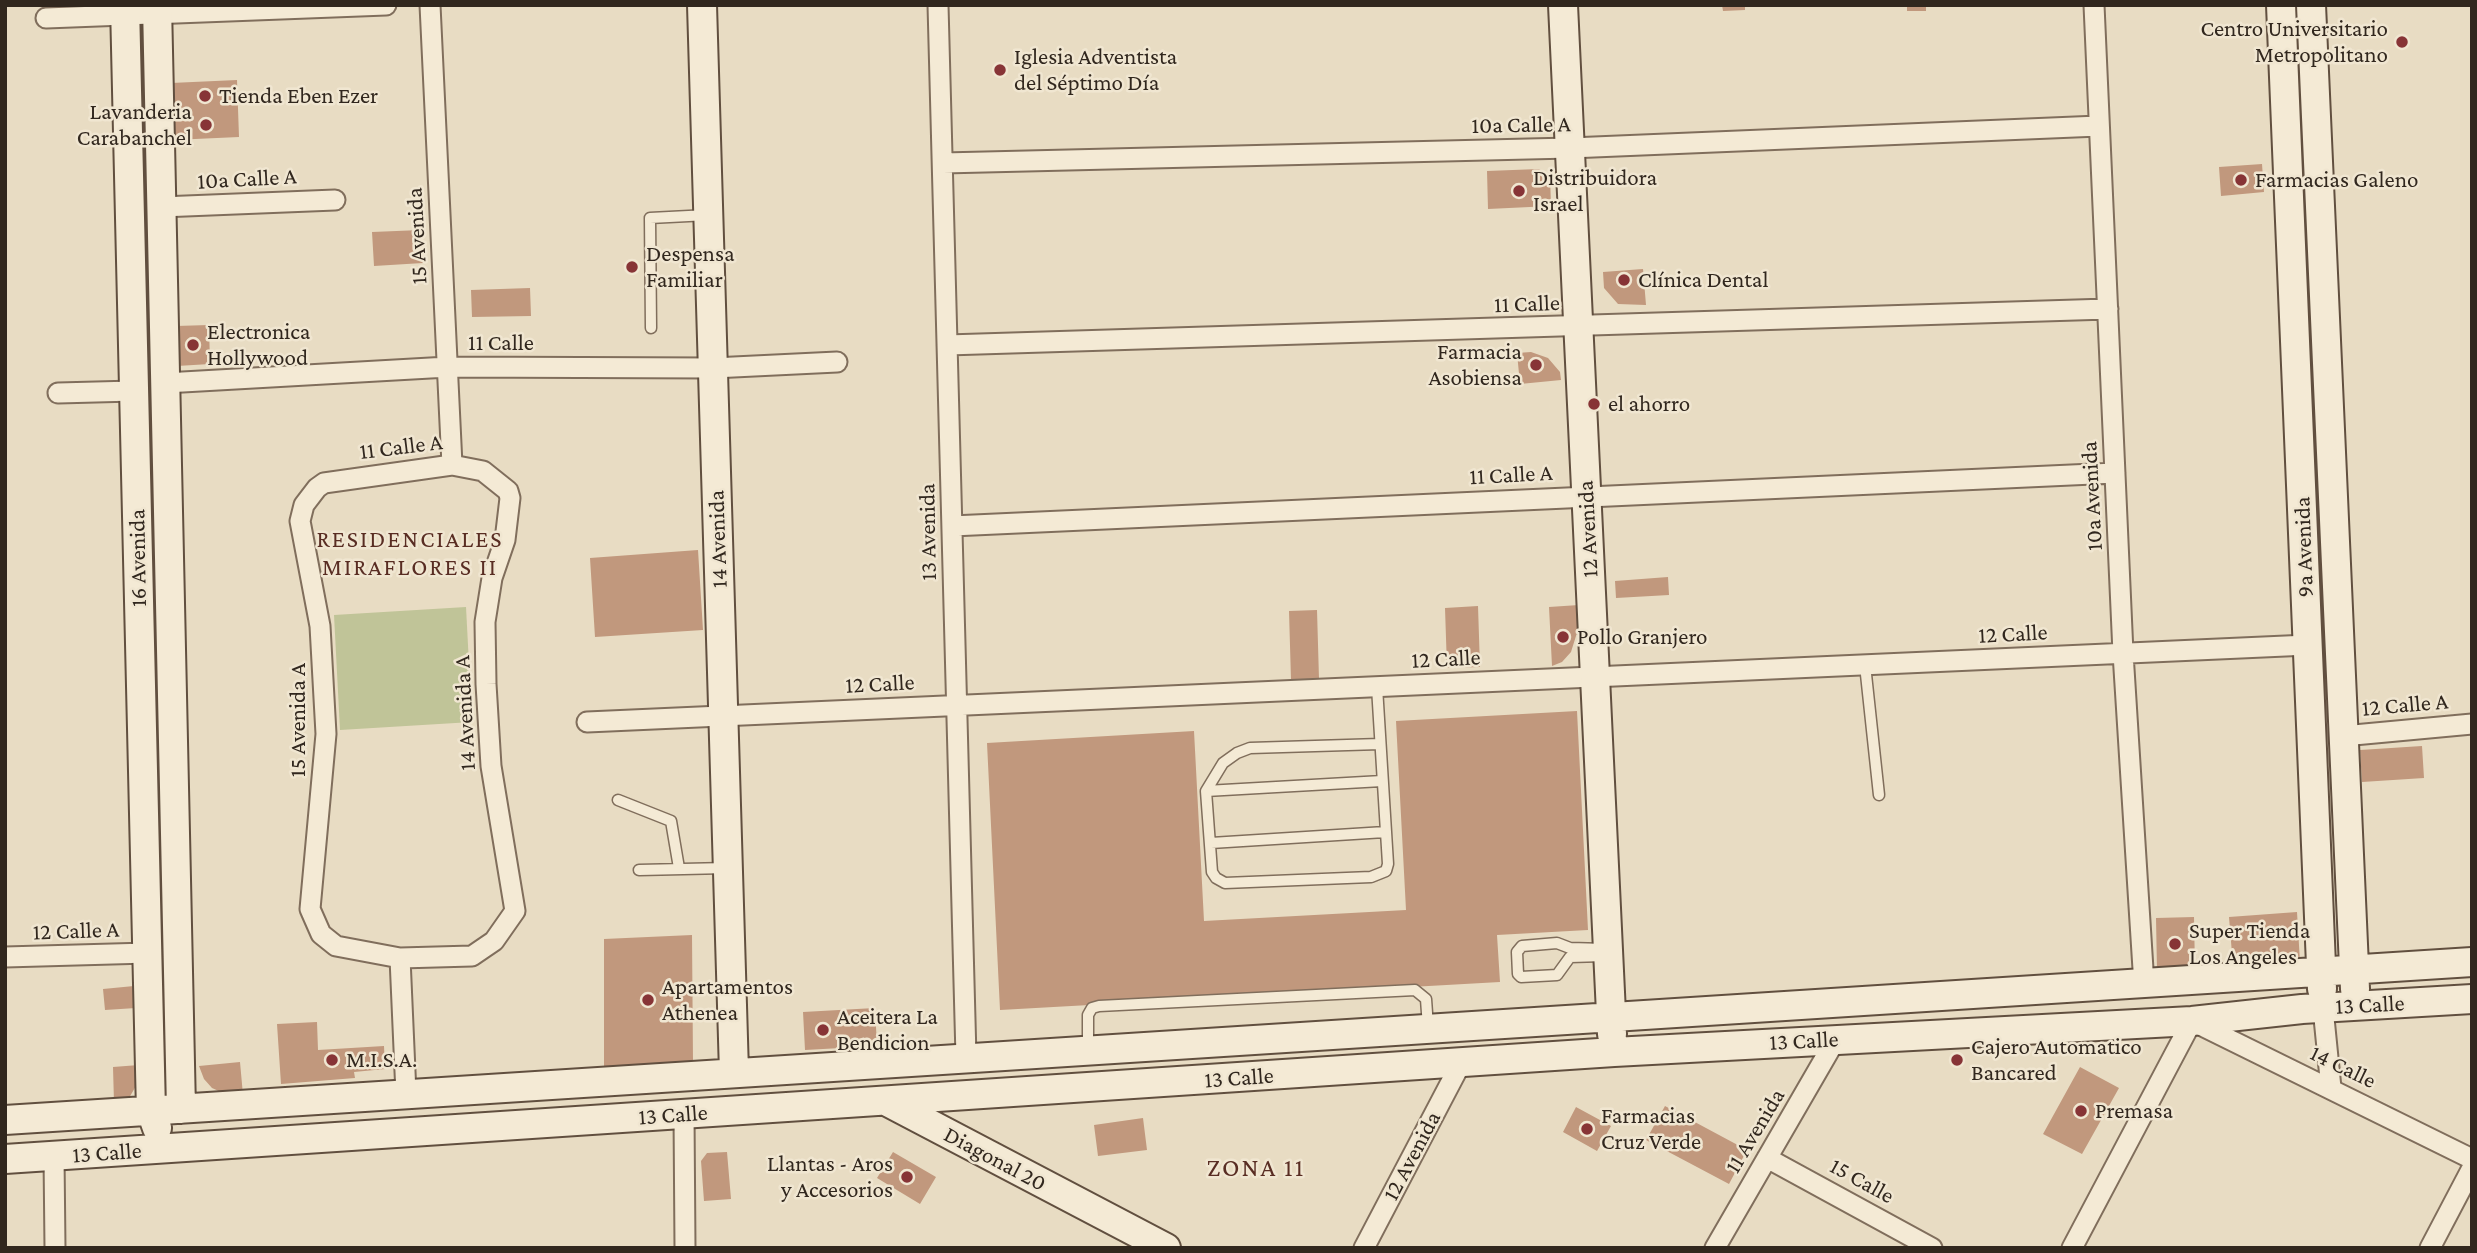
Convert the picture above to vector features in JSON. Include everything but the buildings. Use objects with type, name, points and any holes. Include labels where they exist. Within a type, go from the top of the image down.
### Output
[{"type":"main road","name":"14 Avenida","points":[[702,5],[734,1072]]},
{"type":"main road","name":"12 Avenida","points":[[1563,5],[1614,1052]]},
{"type":"main road","name":"9a Avenida","points":[[2281,5],[2323,1008]]},
{"type":"main road","name":"9a Avenida","points":[[2311,5],[2356,1006]]},
{"type":"main road","name":"16 Avenida","points":[[126,10],[151,1111]]},
{"type":"main road","name":"16 Avenida","points":[[157,10],[181,1109]]},
{"type":"main road","points":[[2284,38],[2313,38]]},
{"type":"main road","name":"13 Calle","points":[[5,1120],[1611,1015],[2144,985],[2472,962]]},
{"type":"main road","name":"13 Calle","points":[[5,1160],[1614,1052],[2192,1021],[2323,1008],[2472,999]]},
{"type":"main road","name":"Diagonal 20","points":[[825,1068],[873,1103],[1134,1248]]},
{"type":"main road","name":"Diagonal 20","points":[[873,1103],[1166,1248]]},
{"type":"main road","points":[[151,1111],[158,1128],[170,1135],[229,1145]]},
{"type":"street","points":[[46,18],[126,10],[386,5]]},
{"type":"street","name":"15 Avenida","points":[[430,5],[452,464]]},
{"type":"street","name":"13 Avenida","points":[[938,5],[967,1057]]},
{"type":"street","name":"10a Avenida","points":[[2094,5],[2123,653],[2144,985]]},
{"type":"street","name":"10a Calle A","points":[[943,163],[1570,148],[2099,126]]},
{"type":"street","name":"10a Calle A","points":[[161,207],[335,200]]},
{"type":"street","name":"11 Calle","points":[[947,345],[2108,309]]},
{"type":"street","name":"11 Calle","points":[[165,383],[448,368],[713,368],[837,362]]},
{"type":"street","points":[[58,393],[134,391]]},
{"type":"street","name":"11 Calle A","points":[[304,505],[317,488],[332,481],[452,464],[483,471],[508,491]]},
{"type":"street","name":"11 Calle A","points":[[952,527],[2115,473]]},
{"type":"street","name":"14 Avenida A","points":[[400,958],[472,956],[503,931],[515,911],[515,896],[491,766],[485,622],[492,578],[505,540],[511,511],[508,491]]},
{"type":"street","name":"15 Avenida A","points":[[304,505],[300,530],[320,626],[325,679],[325,768],[310,898],[315,925],[321,934],[336,946],[400,958]]},
{"type":"street","name":"12 Calle","points":[[587,722],[2308,645]]},
{"type":"street","name":"12 Calle A","points":[[2343,736],[2472,723]]},
{"type":"street","name":"12 Calle A","points":[[5,957],[148,953]]},
{"type":"street","points":[[400,958],[406,1094]]},
{"type":"street","name":"9a Avenida","points":[[2323,1008],[2331,1088]]},
{"type":"street","points":[[2072,1248],[2192,1021]]},
{"type":"street","name":"14 Calle","points":[[2192,1021],[2472,1159]]},
{"type":"street","name":"11 Avenida","points":[[1715,1248],[1836,1039]]},
{"type":"street","name":"12 Avenida","points":[[1364,1248],[1461,1063]]},
{"type":"street","points":[[684,1114],[685,1248]]},
{"type":"street","points":[[54,1156],[55,1248]]},
{"type":"street","name":"15 Calle","points":[[1767,1157],[1932,1248]]},
{"type":"street","points":[[2430,1248],[2472,1168]]},
{"type":"lane","points":[[651,328],[650,218],[708,215]]},
{"type":"lane","points":[[1865,665],[1880,794]]},
{"type":"lane","points":[[1377,687],[1388,864],[1385,870],[1371,877],[1225,883],[1212,872],[1206,791],[1223,763],[1237,752],[1251,748],[1380,744]]},
{"type":"lane","points":[[1206,791],[1382,781]]},
{"type":"lane","points":[[618,800],[671,821],[678,868]]},
{"type":"lane","points":[[1210,843],[1385,832]]},
{"type":"lane","points":[[639,870],[728,868]]},
{"type":"lane","points":[[1558,943],[1570,948],[1608,952],[1570,957],[1558,975],[1521,977],[1517,974],[1517,952],[1522,946],[1558,943]]},
{"type":"lane","points":[[1088,1049],[1088,1015],[1092,1008],[1099,1006],[1415,990],[1426,999],[1428,1027]]},
{"type":"green space","points":[[466,607],[472,722],[340,730],[334,615]]},
{"type":"place","name":"Centro Universitario Metropolitano","points":[[2402,42]]},
{"type":"place","name":"Iglesia Adventista del Séptimo Día","points":[[1000,70]]},
{"type":"place","name":"Tienda Eben Ezer","points":[[205,96]]},
{"type":"place","name":"Lavanderia Carabanchel","points":[[206,125]]},
{"type":"place","name":"Farmacias Galeno","points":[[2241,180]]},
{"type":"place","name":"Distribuidora Israel","points":[[1519,191]]},
{"type":"place","name":"Despensa Familiar","points":[[632,267]]},
{"type":"place","name":"Clínica Dental","points":[[1624,280]]},
{"type":"place","name":"Electronica Hollywood","points":[[193,345]]},
{"type":"place","name":"Farmacia Asobiensa","points":[[1536,365]]},
{"type":"place","name":"el ahorro","points":[[1594,404]]},
{"type":"place","name":"Pollo Granjero","points":[[1563,637]]},
{"type":"place","name":"Super Tienda Los Angeles","points":[[2175,944]]},
{"type":"place","name":"Apartamentos Athenea","points":[[648,1000]]},
{"type":"place","name":"Aceitera La Bendicion","points":[[823,1030]]},
{"type":"place","name":"M.I.S.A.","points":[[332,1060]]},
{"type":"place","name":"Cajero Automatico Bancared","points":[[1957,1060]]},
{"type":"place","name":"Premasa","points":[[2081,1111]]},
{"type":"place","name":"Farmacias Cruz Verde","points":[[1587,1129]]},
{"type":"place","name":"Llantas - Aros y Accesorios","points":[[907,1177]]},
{"type":"district","name":"RESIDENCIALES MIRAFLORES II","points":[[410,554]]},
{"type":"district","name":"ZONA 11","points":[[1256,1168]]}]
